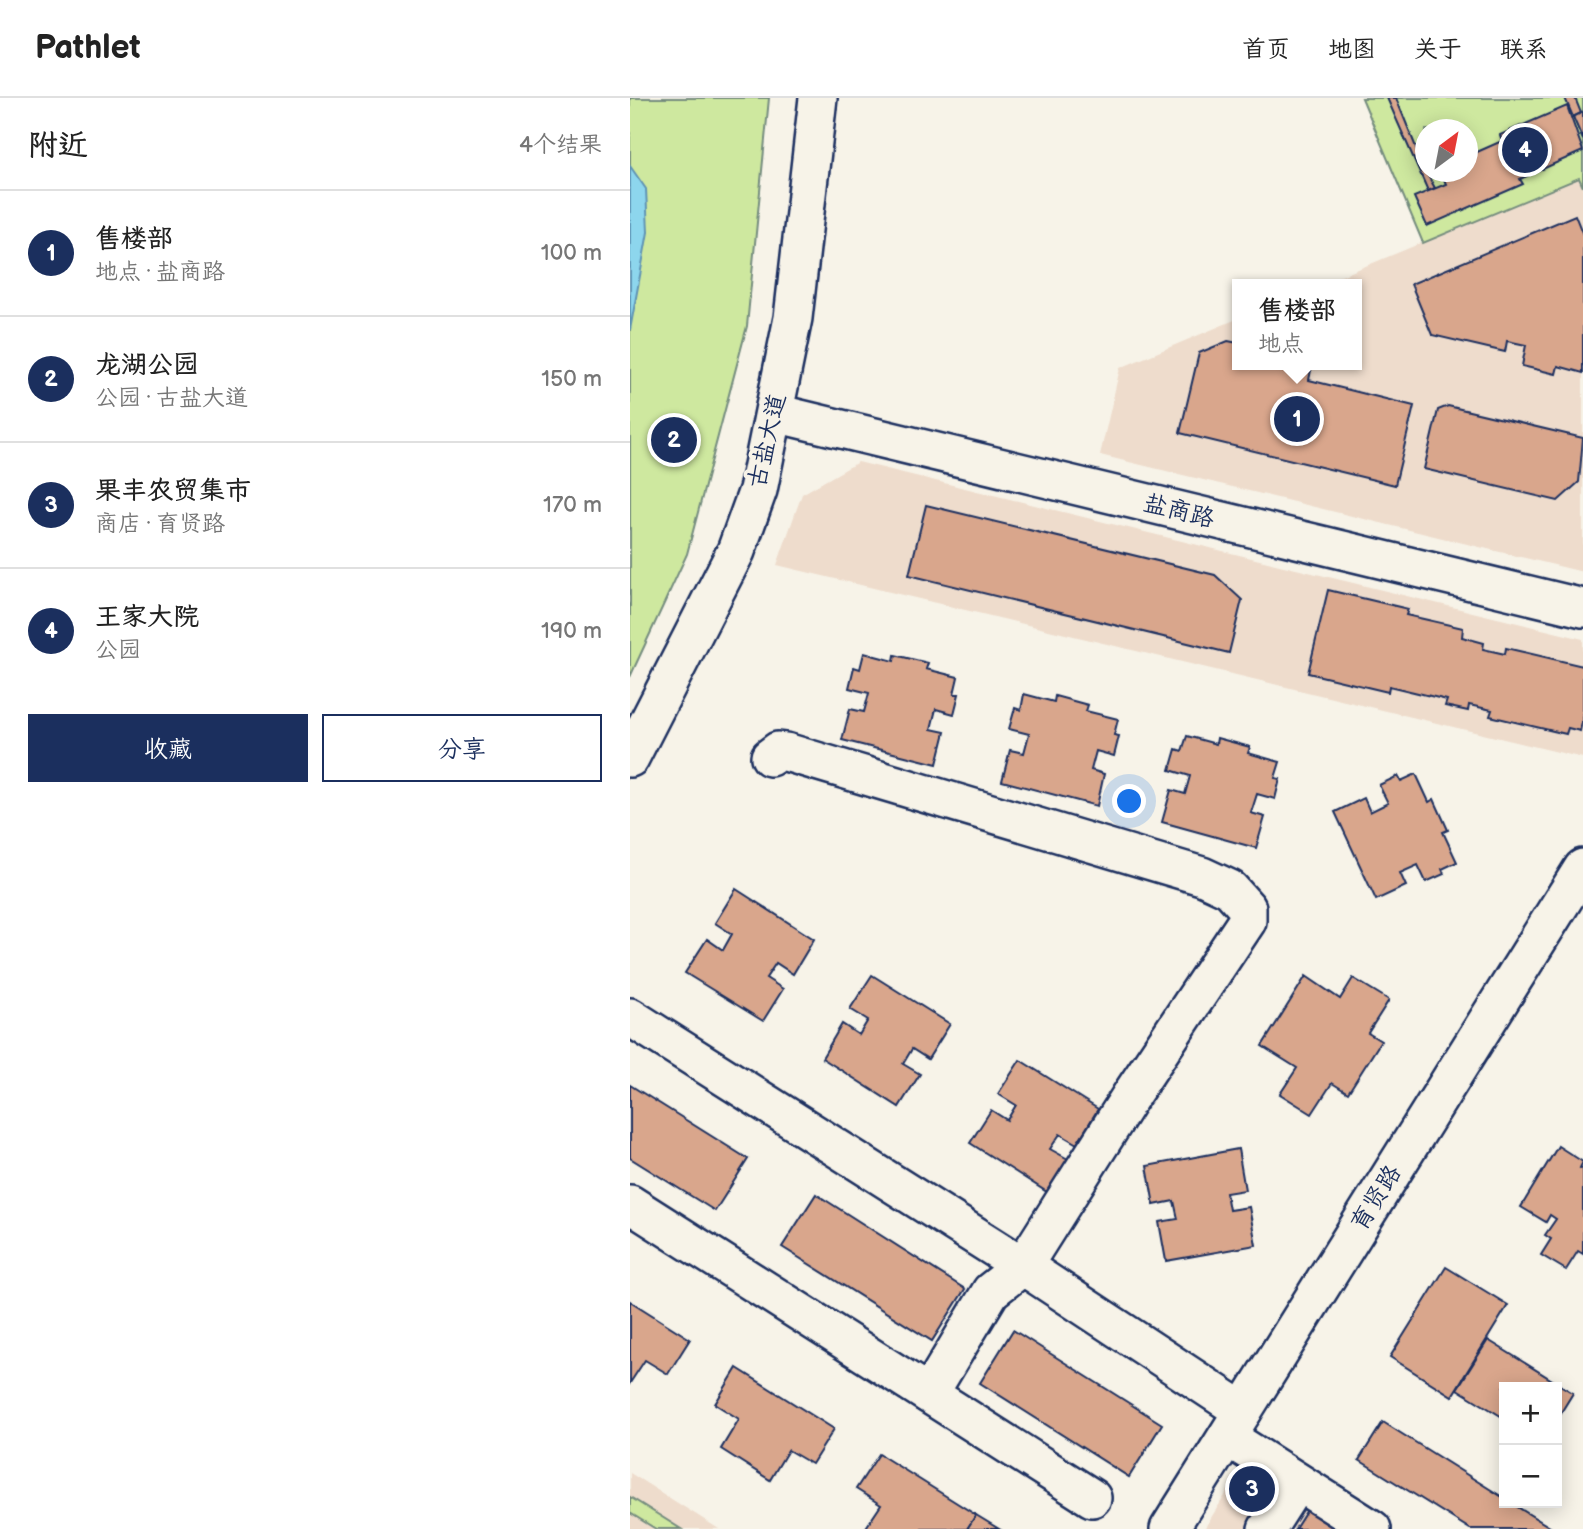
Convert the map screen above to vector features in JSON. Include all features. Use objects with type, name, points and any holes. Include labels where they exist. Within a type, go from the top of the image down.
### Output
[{"type":"street","name":"古盐大道","points":[[630,758],[736,551],[758,490],[775,413],[797,282],[818,98]]},
{"type":"street","name":"盐商路","points":[[775,413],[1583,608]]},
{"type":"street","points":[[770,757],[778,751],[786,752],[1202,876],[1230,889],[1247,908],[1247,921],[1133,1092],[1023,1266],[991,1291],[929,1394]]},
{"type":"street","name":"育贤路","points":[[1169,1529],[1583,867]]},
{"type":"street","points":[[630,1017],[1023,1266],[1235,1424],[1297,1482],[1371,1529]]},
{"type":"street","points":[[630,1204],[1092,1498]]},
{"type":"street","points":[[1267,1529],[1297,1482]]},
{"type":"shaded area","points":[[1579,178],[1583,187],[1583,572],[1100,455],[1120,368],[1232,321],[1232,370],[1362,370],[1362,279],[1334,279]]},
{"type":"shaded area","points":[[858,462],[1583,639],[1583,758],[777,565],[802,494]]},
{"type":"shaded area","points":[[1242,1468],[1337,1529],[1204,1529]]},
{"type":"shaded area","points":[[630,1473],[719,1529],[630,1529]]},
{"type":"green space","points":[[630,98],[769,98],[747,326],[687,554],[630,677]]},
{"type":"green space","points":[[1362,98],[1583,98],[1583,187],[1579,178],[1423,243]]},
{"type":"green space","points":[[630,1497],[681,1529],[656,1529],[630,1513]]},
{"type":"water","points":[[630,166],[646,189],[648,232],[630,330]]},
{"type":"building","points":[[1387,98],[1396,98],[1415,145],[1415,162]]},
{"type":"building","points":[[1565,98],[1575,98],[1581,113],[1573,117]]},
{"type":"building","points":[[1567,106],[1583,151],[1520,179],[1523,184],[1427,226],[1414,197],[1446,184],[1445,182],[1478,182],[1478,152],[1502,141],[1500,135]]},
{"type":"building","points":[[1583,112],[1583,140],[1573,117]]},
{"type":"building","points":[[1424,182],[1432,182],[1435,188],[1428,191]]},
{"type":"building","points":[[1575,215],[1583,235],[1583,373],[1558,366],[1556,374],[1522,366],[1526,345],[1507,341],[1505,352],[1432,335],[1411,284]]},
{"type":"building","points":[[1232,342],[1232,370],[1311,370],[1309,380],[1414,406],[1395,485],[1180,433],[1199,353]]},
{"type":"building","points":[[1448,406],[1583,438],[1579,482],[1558,501],[1424,469],[1438,410]]},
{"type":"building","points":[[926,505],[1215,575],[1242,600],[1229,653],[909,575]]},
{"type":"building","points":[[1328,590],[1408,609],[1406,615],[1463,628],[1462,637],[1484,643],[1483,649],[1505,654],[1506,648],[1583,666],[1583,717],[1580,731],[1568,728],[1566,734],[1490,716],[1492,710],[1469,705],[1468,711],[1445,706],[1447,700],[1389,686],[1388,692],[1308,673]]},
{"type":"building","points":[[864,653],[894,661],[895,655],[928,663],[926,669],[958,677],[954,694],[959,694],[954,714],[936,709],[931,729],[945,732],[937,764],[842,740],[850,709],[864,712],[869,693],[849,688],[854,667],[860,669]]},
{"type":"building","points":[[1024,694],[1054,702],[1055,696],[1088,705],[1086,711],[1118,719],[1114,735],[1119,736],[1114,756],[1096,751],[1091,770],[1104,774],[1097,806],[1002,781],[1010,750],[1024,753],[1029,734],[1009,729],[1015,708],[1021,710]]},
{"type":"building","points":[[1187,736],[1216,744],[1217,738],[1250,747],[1248,753],[1280,762],[1275,778],[1280,779],[1275,799],[1257,794],[1251,813],[1265,817],[1256,848],[1162,822],[1171,790],[1185,794],[1190,776],[1170,770],[1176,749],[1182,751]]},
{"type":"building","points":[[1416,774],[1429,802],[1434,799],[1448,830],[1443,832],[1457,862],[1442,869],[1444,874],[1426,882],[1418,865],[1400,873],[1406,886],[1376,900],[1335,812],[1364,798],[1370,812],[1388,803],[1379,785],[1398,776],[1401,781]]},
{"type":"building","points":[[736,889],[814,939],[793,974],[776,963],[766,978],[783,989],[763,1021],[685,973],[707,939],[723,950],[732,934],[715,923]]},
{"type":"building","points":[[872,975],[950,1024],[928,1059],[912,1049],[903,1064],[920,1074],[899,1107],[822,1058],[842,1024],[859,1035],[868,1020],[850,1009]]},
{"type":"building","points":[[1306,976],[1340,999],[1353,978],[1389,1000],[1368,1033],[1381,1041],[1348,1093],[1332,1083],[1312,1114],[1280,1094],[1297,1068],[1262,1046]]},
{"type":"building","points":[[1020,1060],[1098,1109],[1077,1144],[1060,1134],[1050,1149],[1068,1159],[1047,1192],[970,1143],[991,1110],[1007,1120],[1016,1105],[998,1094]]},
{"type":"building","points":[[630,1085],[748,1159],[715,1211],[630,1158]]},
{"type":"building","points":[[1558,1146],[1583,1162],[1580,1168],[1583,1169],[1583,1254],[1578,1251],[1566,1270],[1541,1255],[1551,1239],[1545,1235],[1556,1219],[1550,1215],[1546,1222],[1521,1207]]},
{"type":"building","points":[[1238,1149],[1245,1190],[1226,1193],[1229,1210],[1249,1207],[1256,1245],[1166,1261],[1159,1222],[1178,1219],[1174,1201],[1154,1205],[1147,1166]]},
{"type":"building","points":[[816,1194],[965,1289],[932,1341],[782,1247]]},
{"type":"building","points":[[1446,1267],[1508,1305],[1452,1396],[1390,1357]]},
{"type":"building","points":[[630,1301],[690,1339],[668,1374],[645,1360],[630,1383]]},
{"type":"building","points":[[1013,1330],[1162,1424],[1129,1477],[980,1383]]},
{"type":"building","points":[[1488,1340],[1555,1382],[1499,1382],[1499,1415],[1457,1389]]},
{"type":"building","points":[[737,1368],[834,1429],[812,1464],[788,1450],[770,1480],[721,1449],[739,1419],[715,1404]]},
{"type":"building","points":[[1562,1386],[1573,1393],[1562,1411]]},
{"type":"building","points":[[1383,1422],[1499,1495],[1499,1508],[1519,1508],[1553,1529],[1470,1529],[1359,1460]]},
{"type":"building","points":[[879,1454],[976,1515],[967,1529],[865,1529],[881,1505],[856,1489]]},
{"type":"building","points":[[1307,1510],[1337,1529],[1295,1529]]},
{"type":"building","points":[[976,1515],[999,1529],[967,1529]]},
{"type":"place","name":"王家大院","points":[[1525,150]]},
{"type":"place","name":"售楼部","points":[[1297,419]]},
{"type":"place","name":"龙湖公园","points":[[674,440]]},
{"type":"place","name":"果丰农贸集市","points":[[1252,1489]]}]
